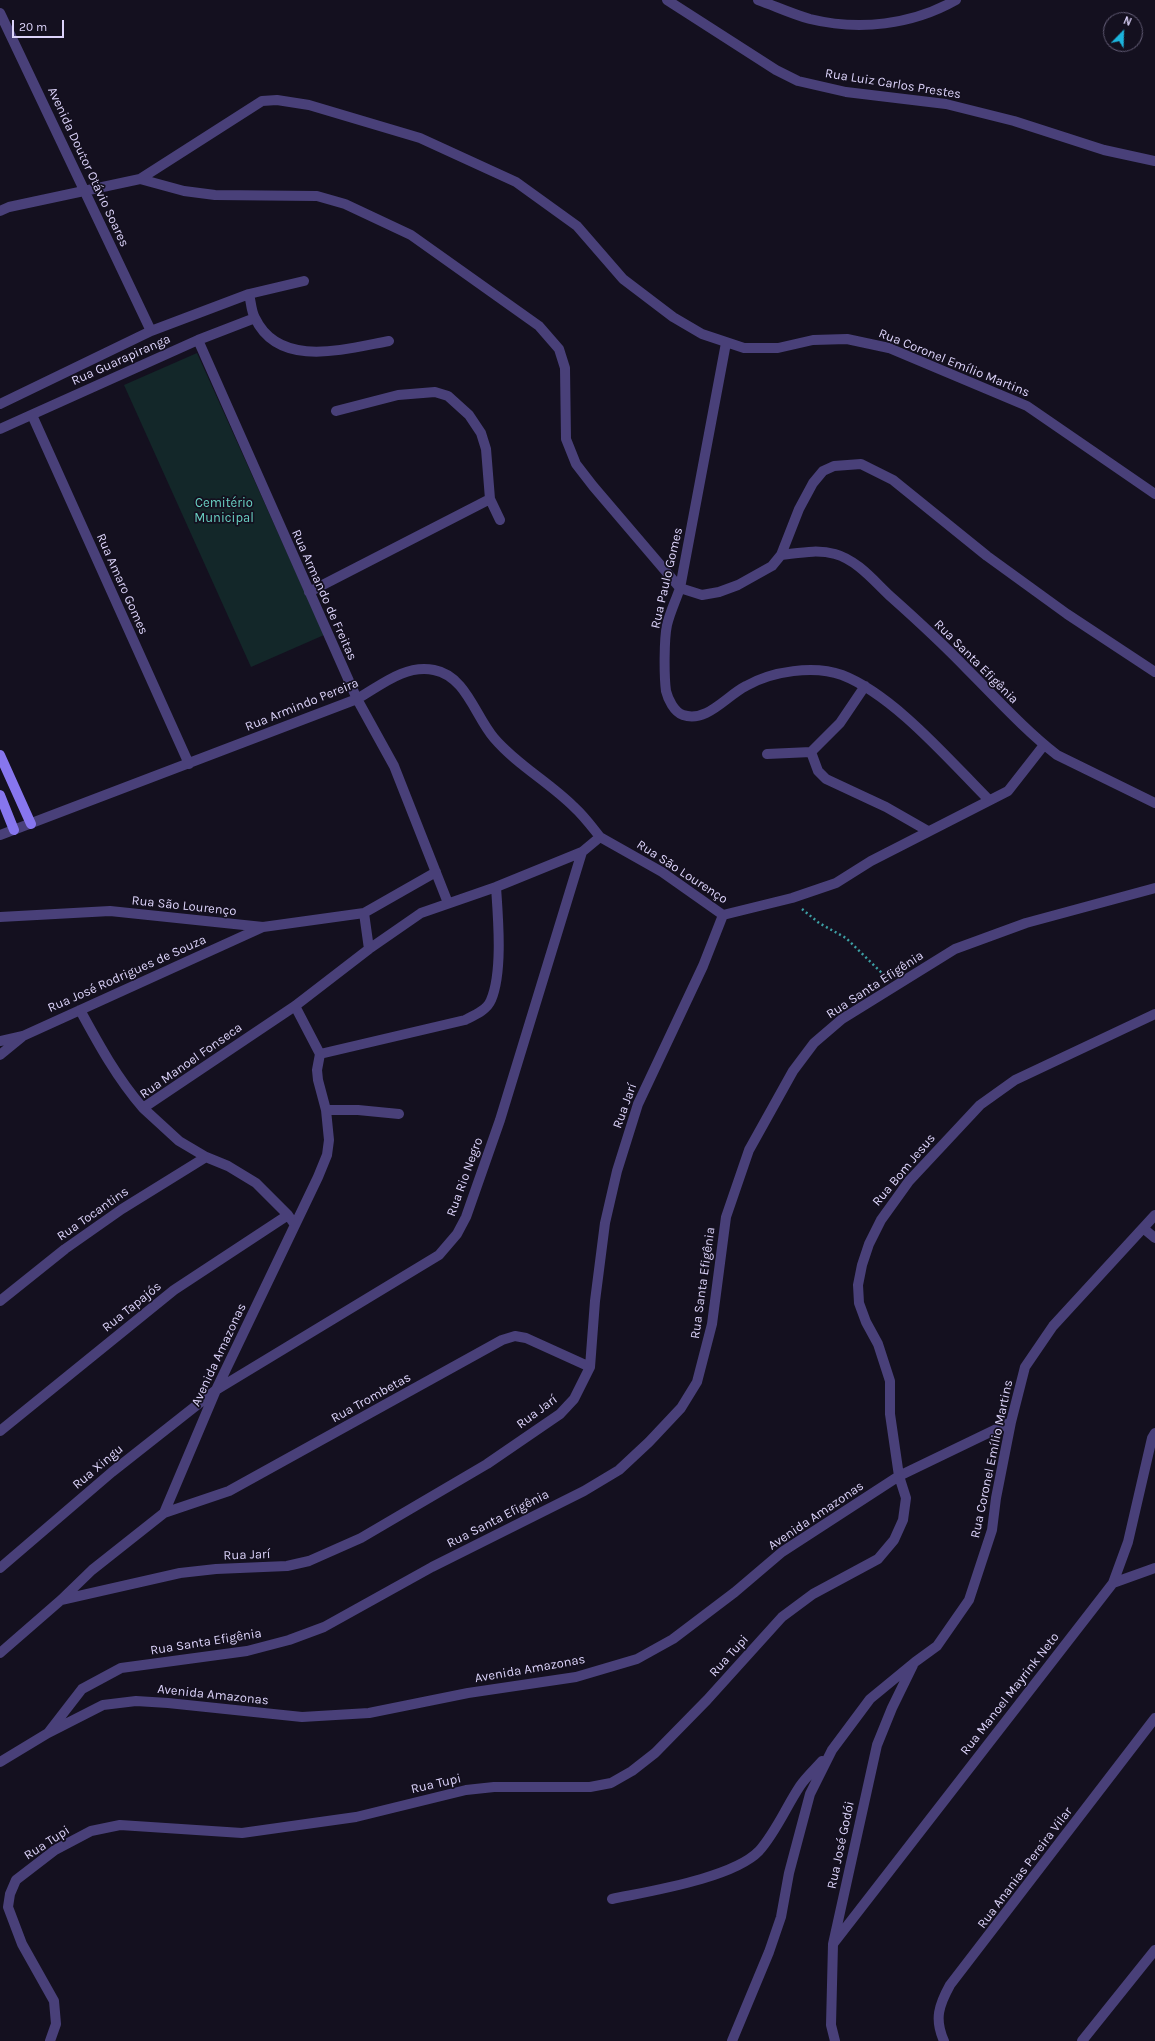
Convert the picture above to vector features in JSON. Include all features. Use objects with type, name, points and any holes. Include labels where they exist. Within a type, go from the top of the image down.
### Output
[{"type":"street","name":"Rua Luiz Carlos Prestes","points":[[667,0],[776,70],[798,81],[846,92],[946,104],[1014,121],[1104,150],[1155,161]]},
{"type":"street","points":[[758,0],[809,19],[841,24],[863,24],[911,19],[937,11],[956,0]]},
{"type":"street","name":"Avenida Doutor Otávio Soares","points":[[0,13],[151,331]]},
{"type":"street","name":"Rua Coronel Emílio Martins","points":[[140,179],[262,101],[291,101],[328,110],[420,138],[516,182],[577,226],[623,279],[673,317],[702,334],[744,348],[778,348],[813,340],[847,339],[889,348],[1027,406],[1155,494]]},
{"type":"street","points":[[0,211],[10,207],[140,179],[192,192],[215,195],[317,196],[345,204],[411,235],[539,326],[559,349],[565,368],[566,439],[576,464],[680,588],[702,594],[720,592],[738,585],[772,566],[781,555],[799,509],[813,483],[823,471],[834,466],[861,464],[893,480],[987,556],[1067,614],[1155,672]]},
{"type":"street","name":"Rua Guarapiranga","points":[[0,404],[151,331],[249,294],[304,280]]},
{"type":"street","points":[[249,294],[255,318],[273,342],[284,348],[296,350],[336,350],[388,341]]},
{"type":"street","name":"Rua Guarapiranga","points":[[0,429],[198,340],[255,318]]},
{"type":"street","name":"Rua Armando de Freitas","points":[[198,340],[357,700],[394,766],[448,903]]},
{"type":"street","name":"Rua Paulo Gomes","points":[[726,343],[680,588],[667,625],[666,692],[672,706],[681,715],[692,717],[704,715],[746,686],[765,678],[792,672],[822,670],[842,675],[865,686],[907,718],[989,800]]},
{"type":"street","points":[[336,411],[398,395],[435,392],[448,396],[469,415],[481,433],[486,449],[490,499],[500,520]]},
{"type":"street","name":"Rua Amaro Gomes","points":[[32,415],[189,764]]},
{"type":"street","points":[[309,592],[490,499]]},
{"type":"street","name":"Rua Santa Efigênia","points":[[781,555],[817,550],[836,554],[853,563],[911,615],[970,672],[1001,706],[1044,745],[1057,755],[1155,803]]},
{"type":"street","name":"Rua Armindo Pereira","points":[[0,835],[357,700],[401,674],[415,669],[436,670],[454,679],[461,687],[493,737],[516,761],[574,807],[600,837]]},
{"type":"street","points":[[767,754],[811,752],[840,723],[865,686]]},
{"type":"street","name":"Rua São Lourenço","points":[[600,837],[662,872],[723,915],[792,898],[836,883],[871,861],[1008,791],[1044,745]]},
{"type":"street","points":[[811,752],[818,771],[826,779],[886,807],[928,831]]},
{"type":"street","points":[[0,755],[31,824]]},
{"type":"street","points":[[0,795],[14,830]]},
{"type":"street","points":[[448,903],[582,852],[600,837]]},
{"type":"street","name":"Rua Rio Negro","points":[[216,1390],[439,1255],[457,1234],[466,1216],[500,1120],[582,852]]},
{"type":"street","points":[[369,949],[364,913],[436,872]]},
{"type":"street","points":[[295,1006],[320,1054],[465,1020],[485,1009],[491,1000],[497,972],[496,886]]},
{"type":"street","name":"Rua Santa Efigênia","points":[[48,1733],[82,1689],[121,1668],[247,1651],[289,1640],[324,1627],[432,1567],[584,1491],[619,1470],[649,1442],[681,1408],[697,1382],[712,1324],[726,1217],[749,1150],[790,1077],[814,1043],[842,1019],[955,949],[979,938],[1026,923],[1155,888]]},
{"type":"street","name":"Rua Manoel Fonseca","points":[[295,1225],[288,1215],[256,1183],[228,1166],[206,1157],[179,1141],[143,1108],[295,1006],[369,949],[422,913],[448,903]]},
{"type":"street","name":"Rua São Lourenço","points":[[0,917],[110,911],[263,927],[364,913]]},
{"type":"street","name":"Rua Jarí","points":[[61,1600],[180,1574],[216,1569],[287,1566],[309,1561],[361,1538],[487,1464],[560,1414],[574,1399],[590,1367],[595,1301],[605,1223],[620,1164],[638,1104],[703,966],[723,915]]},
{"type":"street","name":"Rua José Rodrigues de Souza","points":[[0,1041],[23,1036],[263,927]]},
{"type":"street","points":[[80,1010],[106,1059],[122,1084],[143,1108]]},
{"type":"street","name":"Rua Bom Jesus","points":[[899,1476],[890,1414],[890,1380],[878,1344],[866,1322],[859,1302],[858,1285],[862,1265],[869,1244],[881,1220],[895,1198],[909,1181],[980,1105],[1015,1080],[1155,1014]]},
{"type":"street","points":[[0,1055],[23,1036]]},
{"type":"street","name":"Avenida Amazonas","points":[[0,1653],[61,1600],[92,1570],[164,1513],[216,1390],[327,1155],[329,1140],[326,1110],[318,1080],[317,1070],[320,1054]]},
{"type":"street","points":[[326,1110],[358,1110],[399,1114]]},
{"type":"street","name":"Rua Tocantins","points":[[0,1301],[65,1249],[122,1209],[206,1157]]},
{"type":"street","name":"Rua Tapajós","points":[[0,1431],[174,1290],[288,1215]]},
{"type":"street","name":"Rua Coronel Emílio Martins","points":[[732,2041],[769,1952],[781,1917],[789,1873],[810,1794],[832,1750],[870,1699],[937,1646],[969,1600],[992,1530],[996,1498],[1011,1422],[1025,1367],[1053,1326],[1096,1281],[1155,1215]]},
{"type":"street","points":[[1143,1228],[1155,1238]]},
{"type":"street","name":"Rua Trombetas","points":[[164,1513],[229,1491],[502,1340],[514,1336],[526,1338],[590,1367]]},
{"type":"street","name":"Rua Xingu","points":[[0,1568],[112,1472],[216,1390]]},
{"type":"street","name":"Avenida Amazonas","points":[[0,1762],[48,1733],[103,1706],[136,1701],[302,1717],[369,1713],[468,1693],[576,1677],[638,1659],[673,1639],[782,1552],[899,1476],[1011,1422]]},
{"type":"street","name":"Rua Manoel Mayrink Neto","points":[[833,1944],[1113,1583],[1128,1542],[1152,1438],[1155,1433]]},
{"type":"street","name":"Rua Tupi","points":[[50,2041],[56,2024],[54,2001],[22,1944],[8,1907],[10,1894],[16,1880],[55,1850],[92,1831],[120,1825],[242,1833],[356,1817],[466,1790],[494,1787],[590,1787],[611,1783],[632,1771],[655,1753],[707,1700],[782,1617],[813,1594],[878,1559],[894,1540],[903,1520],[906,1498],[899,1476]]},
{"type":"street","points":[[1113,1583],[1155,1568]]},
{"type":"street","name":"Rua José Godói","points":[[836,2041],[831,2025],[833,1944],[877,1745],[892,1708],[915,1662]]},
{"type":"street","name":"Rua Ananias Pereira Vilar","points":[[944,2041],[939,2029],[938,2012],[942,1999],[950,1985],[1155,1718]]},
{"type":"street","points":[[612,1898],[691,1882],[738,1865],[759,1851],[785,1813],[800,1786],[832,1750]]},
{"type":"street","points":[[1082,2041],[1155,1950]]},
{"type":"path","points":[[792,898],[819,923],[846,938],[894,986]]},
{"type":"green space","name":"Cemitério Municipal","points":[[197,353],[324,635],[251,667],[124,385]]}]
